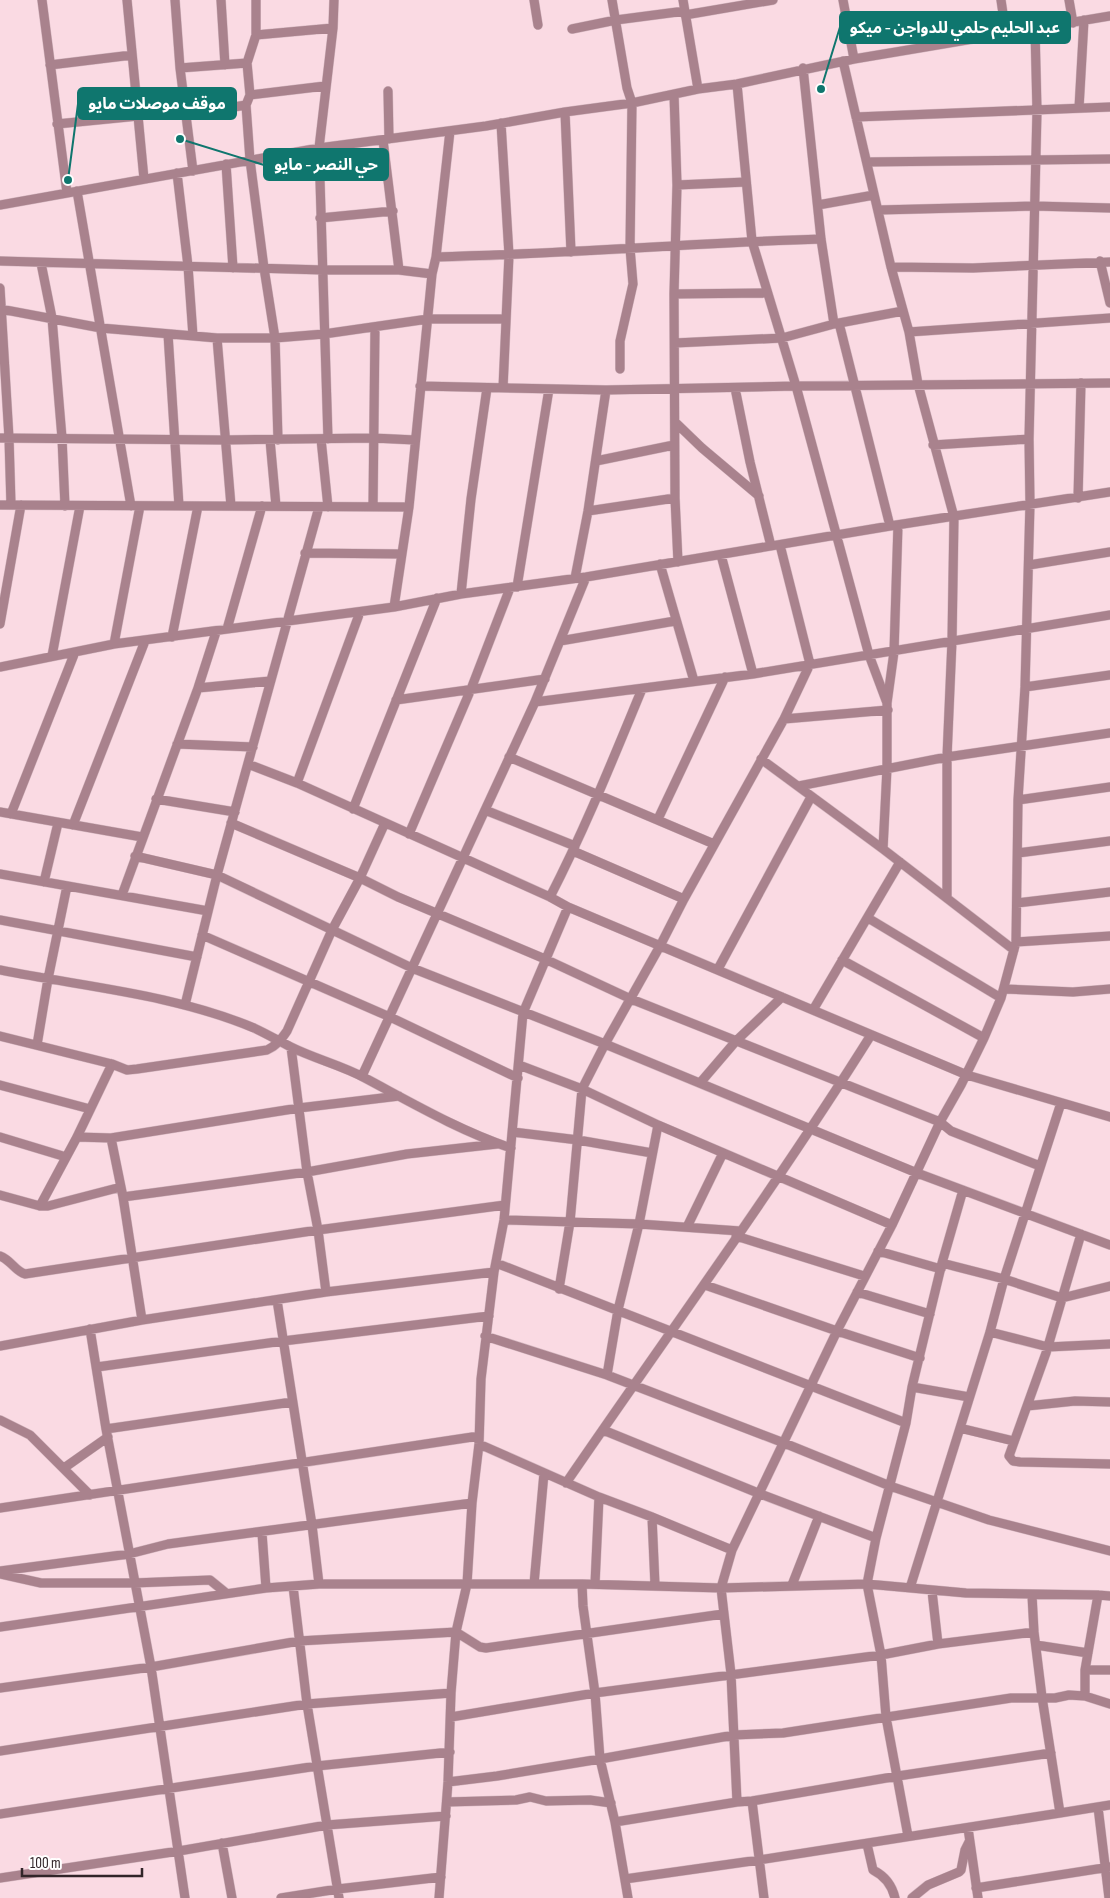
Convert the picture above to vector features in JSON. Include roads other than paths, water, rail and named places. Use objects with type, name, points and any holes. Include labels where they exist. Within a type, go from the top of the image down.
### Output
[{"type":"street","points":[[42,0],[67,193]]},
{"type":"street","points":[[127,0],[144,179]]},
{"type":"street","points":[[175,0],[180,68],[193,171]]},
{"type":"street","points":[[221,0],[225,65]]},
{"type":"street","points":[[256,0],[256,35],[247,64],[250,95],[246,105],[250,160],[275,338],[274,440],[276,506]]},
{"type":"street","points":[[185,1005],[216,875],[253,747],[286,622],[306,553],[323,507],[325,439],[324,334],[319,148],[333,28],[334,0]]},
{"type":"street","points":[[534,0],[538,25]]},
{"type":"street","points":[[612,0],[627,88],[632,103],[630,248],[632,284],[620,341],[620,369]]},
{"type":"street","points":[[683,0],[698,89]]},
{"type":"street","points":[[572,30],[616,20],[685,13],[773,0]]},
{"type":"street","points":[[843,0],[854,59]]},
{"type":"street","points":[[1001,0],[1006,34]]},
{"type":"street","points":[[1069,0],[1073,23]]},
{"type":"street","points":[[0,205],[319,148],[450,131],[632,103],[698,89],[737,84],[803,68],[1110,16]]},
{"type":"street","points":[[1079,108],[1084,20]]},
{"type":"street","points":[[256,35],[333,28]]},
{"type":"street","points":[[737,1802],[731,1674],[720,1588],[732,1550],[836,1331],[918,1173],[940,1122],[967,1075],[1001,998],[1015,946],[1018,800],[1025,687],[1030,504],[1029,439],[1034,159],[1037,111],[1035,29]]},
{"type":"street","points":[[50,65],[132,55]]},
{"type":"street","points":[[843,61],[891,267],[909,332],[918,384],[954,517],[952,641],[947,757],[947,898]]},
{"type":"street","points":[[180,68],[247,64]]},
{"type":"street","points":[[803,68],[821,239],[836,323],[856,385],[894,525],[894,652],[888,706],[883,849]]},
{"type":"street","points":[[737,84],[752,241],[796,386],[870,655],[888,706]]},
{"type":"street","points":[[250,95],[325,86]]},
{"type":"street","points":[[388,91],[386,139],[399,270]]},
{"type":"street","points":[[674,94],[677,185],[674,246],[674,498],[678,562]]},
{"type":"street","points":[[186,115],[246,105]]},
{"type":"street","points":[[856,117],[1110,108]]},
{"type":"street","points":[[565,112],[571,252]]},
{"type":"street","points":[[57,124],[138,116]]},
{"type":"street","points":[[501,123],[509,255],[503,388]]},
{"type":"street","points":[[394,607],[409,507],[432,274],[436,257],[450,131]]},
{"type":"street","points":[[867,162],[1110,159]]},
{"type":"street","points":[[226,164],[233,268]]},
{"type":"street","points":[[176,174],[188,266],[193,336]]},
{"type":"street","points":[[677,185],[746,182]]},
{"type":"street","points":[[78,191],[89,264],[135,506],[114,644]]},
{"type":"street","points":[[818,205],[874,195]]},
{"type":"street","points":[[879,210],[1034,206],[1110,208]]},
{"type":"street","points":[[320,218],[393,210]]},
{"type":"street","points":[[436,257],[821,239]]},
{"type":"street","points":[[0,261],[233,268],[399,270],[432,274]]},
{"type":"street","points":[[891,267],[981,268],[1105,262],[1110,303]]},
{"type":"street","points":[[42,263],[52,318],[62,438],[65,506]]},
{"type":"street","points":[[0,288],[5,438],[11,505]]},
{"type":"street","points":[[674,294],[767,293]]},
{"type":"street","points":[[1,309],[101,328],[216,338],[275,338],[324,334],[428,319],[506,319]]},
{"type":"street","points":[[675,343],[782,338],[836,323],[903,311]]},
{"type":"street","points":[[909,332],[1110,318]]},
{"type":"street","points":[[373,507],[375,328]]},
{"type":"street","points":[[168,334],[179,506]]},
{"type":"street","points":[[216,338],[231,506]]},
{"type":"street","points":[[1078,498],[1081,383]]},
{"type":"street","points":[[420,386],[606,390],[918,384],[1110,383]]},
{"type":"street","points":[[461,594],[471,499],[487,388]]},
{"type":"street","points":[[559,1289],[570,1222],[582,1089],[684,898],[784,719],[810,664],[759,496],[734,388]]},
{"type":"street","points":[[409,834],[514,587],[549,389]]},
{"type":"street","points":[[575,578],[588,511],[606,390]]},
{"type":"street","points":[[675,422],[702,448],[759,496]]},
{"type":"street","points":[[5,438],[224,440],[373,438],[415,440]]},
{"type":"street","points":[[933,445],[1029,439]]},
{"type":"street","points":[[596,461],[674,445]]},
{"type":"street","points":[[1,669],[52,656],[114,644],[394,607],[461,594],[586,577],[838,536],[894,525],[1110,492]]},
{"type":"street","points":[[588,511],[674,498]]},
{"type":"street","points":[[0,505],[409,507]]},
{"type":"street","points":[[0,624],[21,505]]},
{"type":"street","points":[[52,656],[80,506]]},
{"type":"street","points":[[172,637],[198,506]]},
{"type":"street","points":[[227,629],[262,506]]},
{"type":"street","points":[[1028,565],[1110,552]]},
{"type":"street","points":[[306,553],[402,554]]},
{"type":"street","points":[[721,555],[753,674]]},
{"type":"street","points":[[660,564],[694,682]]},
{"type":"street","points":[[362,1076],[535,702],[586,577]]},
{"type":"street","points":[[353,810],[437,598]]},
{"type":"street","points":[[297,783],[360,612]]},
{"type":"street","points":[[535,702],[753,674],[1110,615]]},
{"type":"street","points":[[560,641],[675,621]]},
{"type":"street","points":[[122,895],[198,688],[216,632]]},
{"type":"street","points":[[73,825],[145,641]]},
{"type":"street","points":[[11,814],[74,652]]},
{"type":"street","points":[[1025,687],[1110,675]]},
{"type":"street","points":[[658,819],[725,677]]},
{"type":"street","points":[[396,700],[545,679]]},
{"type":"street","points":[[198,688],[270,681]]},
{"type":"street","points":[[550,896],[574,849],[598,795],[642,689]]},
{"type":"street","points":[[784,719],[888,706]]},
{"type":"street","points":[[799,786],[947,757],[1110,733]]},
{"type":"street","points":[[177,744],[253,747]]},
{"type":"street","points":[[509,757],[714,844]]},
{"type":"street","points":[[761,759],[947,898],[1015,946],[1110,936]]},
{"type":"street","points":[[248,764],[297,783],[353,810],[550,896],[568,907],[967,1075],[1110,1117]]},
{"type":"street","points":[[1018,800],[1110,787]]},
{"type":"street","points":[[718,969],[811,797]]},
{"type":"street","points":[[156,799],[235,812]]},
{"type":"street","points":[[485,810],[684,898]]},
{"type":"street","points":[[0,812],[142,837]]},
{"type":"street","points":[[44,882],[58,823]]},
{"type":"street","points":[[231,823],[545,959],[631,999],[940,1122],[951,1131],[1040,1166]]},
{"type":"street","points":[[0,1036],[90,1057],[127,1070],[267,1050],[274,1047],[287,1031],[332,930],[360,878],[386,823]]},
{"type":"street","points":[[1018,853],[1110,841]]},
{"type":"street","points":[[135,856],[216,875],[412,968],[605,1044],[918,1173],[1110,1245]]},
{"type":"street","points":[[813,1010],[900,862]]},
{"type":"street","points":[[0,874],[208,911]]},
{"type":"street","points":[[37,1045],[67,886]]},
{"type":"street","points":[[1017,903],[1110,892]]},
{"type":"street","points":[[439,1898],[447,1802],[451,1693],[456,1632],[467,1584],[472,1503],[479,1440],[481,1379],[485,1336],[504,1220],[523,1013],[568,907]]},
{"type":"street","points":[[868,918],[1001,998]]},
{"type":"street","points":[[0,920],[196,957]]},
{"type":"street","points":[[202,935],[390,1017],[518,1078]]},
{"type":"street","points":[[842,960],[984,1038]]},
{"type":"street","points":[[0,970],[185,1005],[226,1018],[362,1076],[498,1144],[511,1148]]},
{"type":"street","points":[[1004,989],[1073,992],[1110,989]]},
{"type":"street","points":[[700,1083],[736,1041],[782,997]]},
{"type":"street","points":[[566,1483],[705,1285],[738,1234],[779,1178],[871,1035]]},
{"type":"street","points":[[291,1047],[307,1172],[318,1230],[326,1292]]},
{"type":"street","points":[[40,1206],[77,1137],[112,1064]]},
{"type":"street","points":[[519,1065],[582,1089],[658,1125],[892,1225]]},
{"type":"street","points":[[0,1085],[90,1109]]},
{"type":"street","points":[[77,1137],[111,1138],[299,1108],[399,1096]]},
{"type":"street","points":[[910,1588],[990,1332],[1004,1279],[1061,1103]]},
{"type":"street","points":[[607,1375],[618,1310],[639,1224],[658,1125]]},
{"type":"street","points":[[513,1132],[578,1140],[652,1153]]},
{"type":"street","points":[[0,1137],[66,1157]]},
{"type":"street","points":[[111,1138],[123,1197],[142,1320]]},
{"type":"street","points":[[123,1197],[307,1172],[407,1154],[498,1144]]},
{"type":"street","points":[[687,1227],[723,1153]]},
{"type":"street","points":[[0,1195],[40,1206],[58,1204],[121,1187]]},
{"type":"street","points":[[908,1836],[886,1717],[881,1655],[866,1584],[906,1423],[912,1387],[963,1190]]},
{"type":"street","points":[[0,1256],[11,1262],[21,1273],[25,1274],[318,1230],[505,1205]]},
{"type":"street","points":[[504,1220],[639,1224],[687,1227],[738,1234],[864,1276]]},
{"type":"street","points":[[1081,1234],[1048,1347],[1009,1456],[1013,1461],[1110,1464]]},
{"type":"street","points":[[878,1251],[1004,1279],[1062,1298],[1110,1286]]},
{"type":"street","points":[[0,1346],[142,1320],[495,1268],[618,1310],[906,1423]]},
{"type":"street","points":[[705,1285],[920,1358]]},
{"type":"street","points":[[857,1292],[930,1314]]},
{"type":"street","points":[[277,1300],[312,1525],[319,1584]]},
{"type":"street","points":[[97,1366],[489,1316]]},
{"type":"street","points":[[90,1329],[117,1491],[151,1666],[186,1898]]},
{"type":"street","points":[[990,1332],[1048,1347],[1110,1344]]},
{"type":"street","points":[[485,1336],[607,1375],[890,1486],[989,1520],[1110,1551]]},
{"type":"street","points":[[912,1387],[968,1398]]},
{"type":"street","points":[[1027,1406],[1075,1401],[1110,1402]]},
{"type":"street","points":[[64,1468],[107,1433],[292,1402]]},
{"type":"street","points":[[0,1420],[30,1435],[90,1495]]},
{"type":"street","points":[[960,1428],[1014,1441]]},
{"type":"street","points":[[602,1430],[876,1538]]},
{"type":"street","points":[[0,1508],[479,1440],[566,1483],[652,1516],[732,1550]]},
{"type":"street","points":[[534,1584],[544,1473]]},
{"type":"street","points":[[595,1584],[599,1497]]},
{"type":"street","points":[[0,1572],[129,1554],[168,1544],[262,1533],[472,1503]]},
{"type":"street","points":[[652,1516],[655,1585]]},
{"type":"street","points":[[792,1585],[819,1516]]},
{"type":"street","points":[[262,1533],[266,1588]]},
{"type":"street","points":[[0,1572],[40,1583],[134,1583],[210,1580],[226,1593]]},
{"type":"street","points":[[0,1626],[226,1593],[319,1584],[595,1584],[720,1588],[866,1584],[932,1591],[1110,1596],[1110,1590]]},
{"type":"street","points":[[582,1584],[596,1693],[600,1759],[615,1822],[628,1898]]},
{"type":"street","points":[[293,1586],[307,1704],[339,1893]]},
{"type":"street","points":[[932,1591],[938,1644]]},
{"type":"street","points":[[1032,1595],[1034,1632],[1042,1697],[1060,1814]]},
{"type":"street","points":[[1085,1696],[1085,1670],[1098,1595]]},
{"type":"street","points":[[0,1688],[151,1666],[299,1641],[456,1632],[480,1648],[486,1648],[723,1614]]},
{"type":"street","points":[[450,1717],[596,1693],[881,1655],[938,1644],[1034,1632]]},
{"type":"street","points":[[1036,1646],[1088,1653]]},
{"type":"street","points":[[1085,1670],[1110,1670]]},
{"type":"street","points":[[0,1751],[307,1704],[451,1693]]},
{"type":"street","points":[[448,1782],[497,1776],[734,1735],[783,1734],[1011,1698],[1085,1696],[1110,1704]]},
{"type":"street","points":[[0,1814],[317,1766],[450,1752]]},
{"type":"street","points":[[615,1822],[1051,1753]]},
{"type":"street","points":[[447,1802],[516,1800],[530,1797],[546,1801],[590,1800],[611,1803]]},
{"type":"street","points":[[752,1801],[764,1898]]},
{"type":"street","points":[[625,1879],[867,1844],[1110,1805]]},
{"type":"street","points":[[1098,1807],[1107,1868],[1109,1898]]},
{"type":"street","points":[[0,1878],[327,1825],[446,1816]]},
{"type":"street","points":[[968,1828],[978,1898]]},
{"type":"street","points":[[912,1898],[928,1885],[959,1872],[969,1842]]},
{"type":"street","points":[[222,1843],[232,1898]]},
{"type":"street","points":[[867,1844],[873,1870],[881,1874],[893,1888],[895,1898]]},
{"type":"street","points":[[976,1888],[1107,1868]]},
{"type":"street","points":[[281,1898],[339,1893],[441,1877]]},
{"type":"place","name":"عبد الحليم حلمي للدواجن - ميكو","points":[[821,89]]},
{"type":"place","name":"حي النصر - مايو","points":[[180,139]]},
{"type":"place","name":"موقف موصلات مايو","points":[[68,180]]}]
